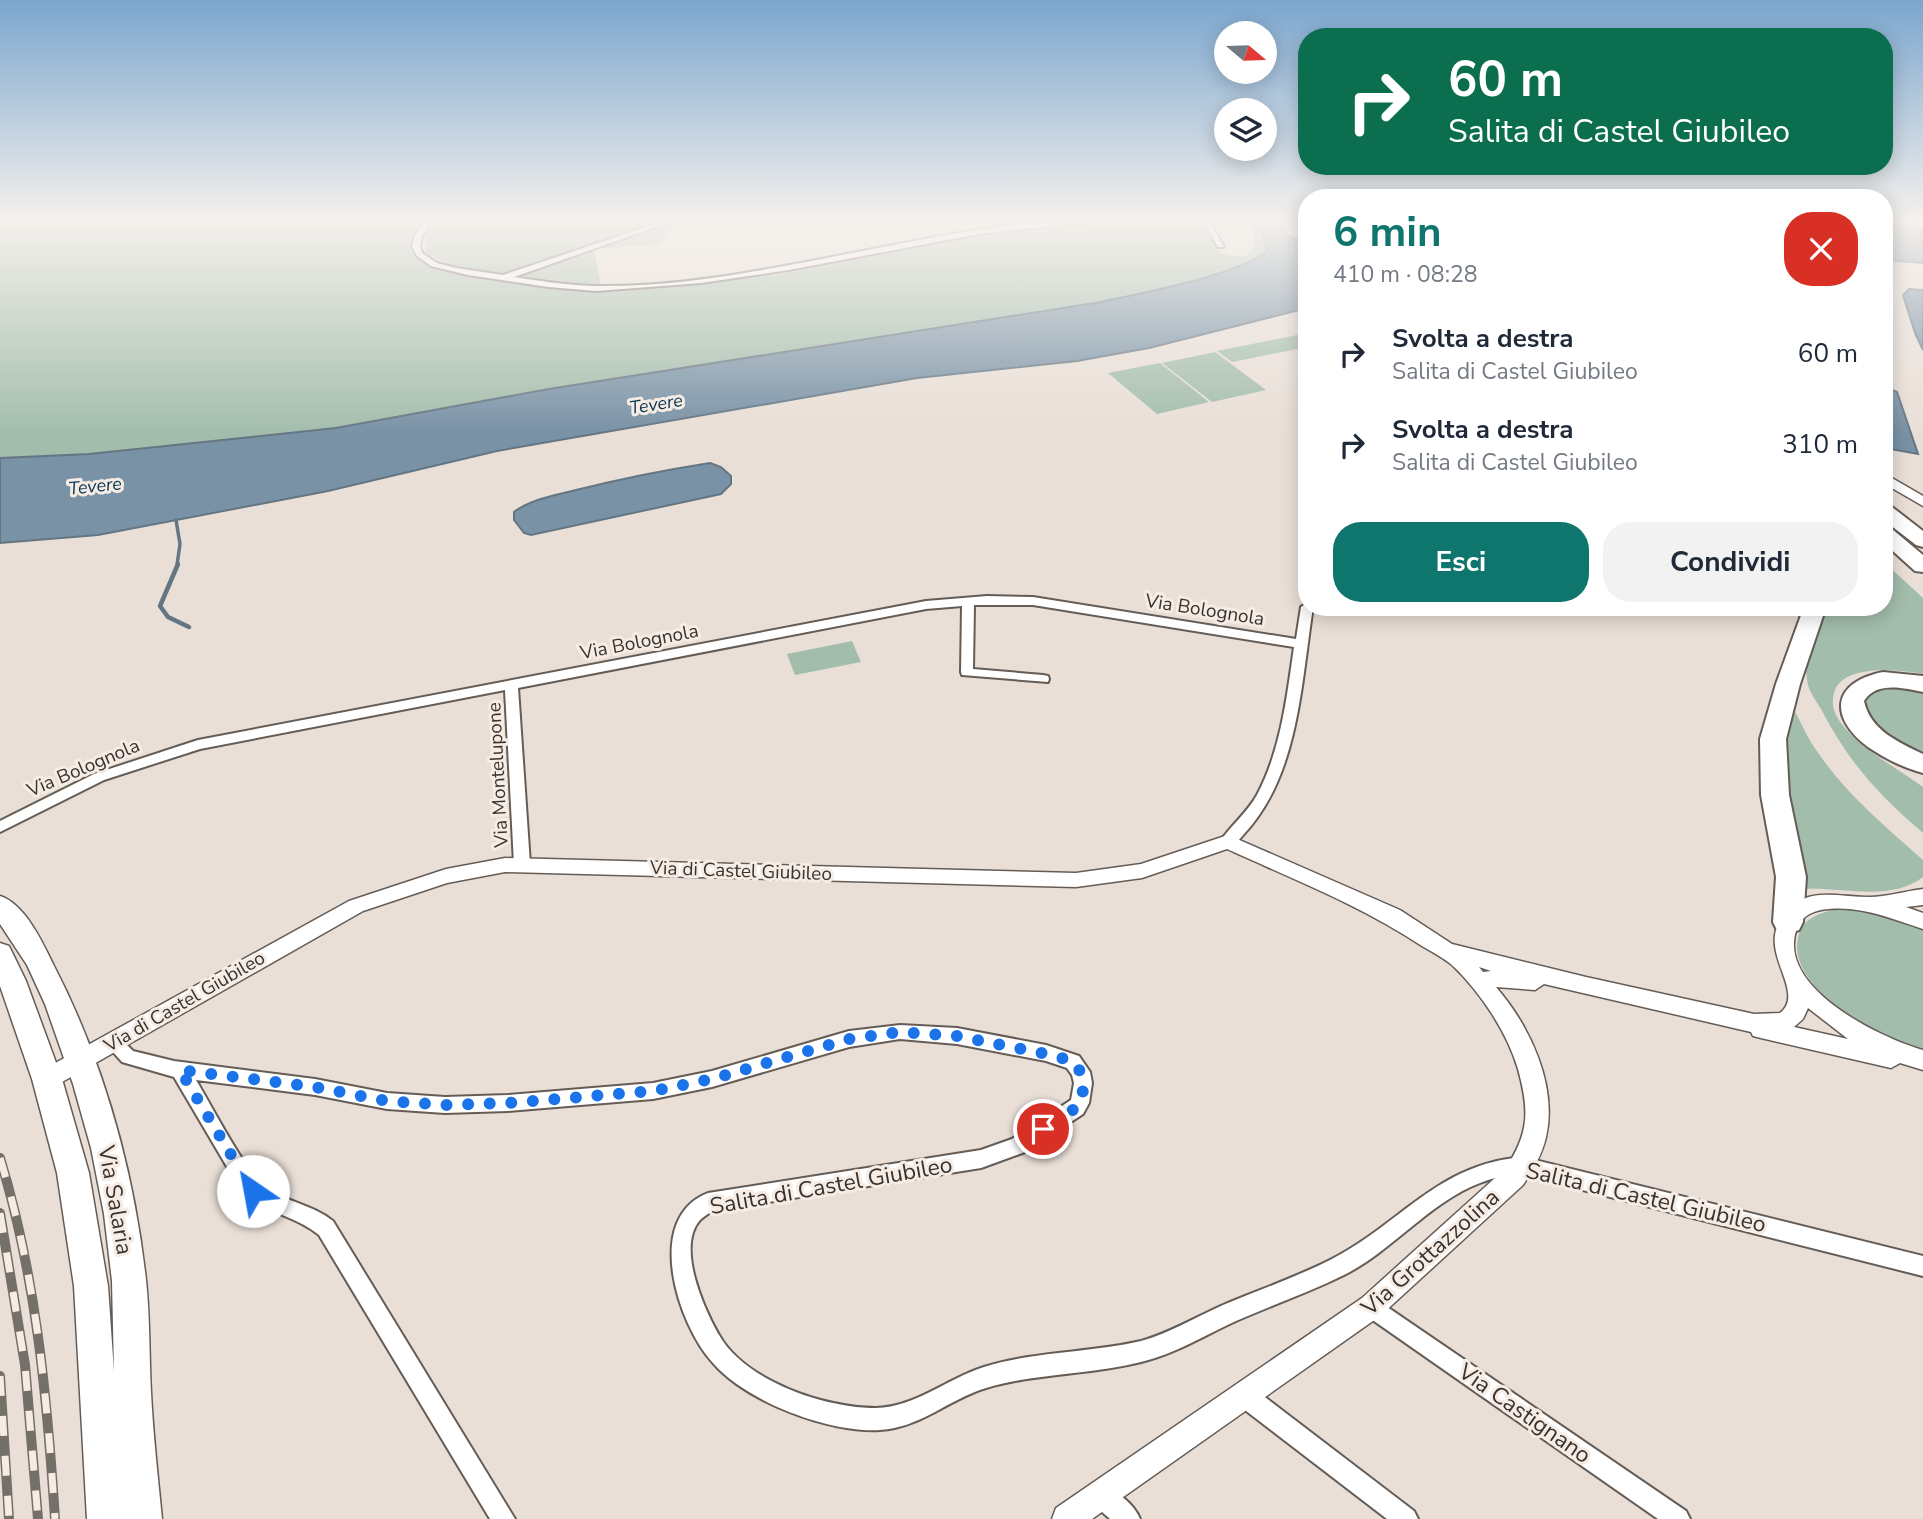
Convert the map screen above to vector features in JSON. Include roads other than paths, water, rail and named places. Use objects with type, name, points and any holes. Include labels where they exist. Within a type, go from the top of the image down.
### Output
[{"type":"highway","points":[[1893,498],[1923,519]]},
{"type":"highway","points":[[1893,517],[1923,541]]},
{"type":"highway","points":[[1893,540],[1923,566]]},
{"type":"highway","points":[[1788,922],[1791,877],[1775,795],[1773,739],[1788,684],[1812,616]]},
{"type":"highway","points":[[1923,684],[1878,681],[1859,689],[1852,701],[1856,718],[1866,731],[1889,747],[1923,764]]},
{"type":"main road","name":"Via Salaria","points":[[0,906],[33,950],[81,1060],[106,1143],[127,1262],[133,1404],[143,1519]]},
{"type":"main road","name":"Via Salaria","points":[[0,954],[47,1079],[73,1173],[90,1286],[106,1519]]},
{"type":"street","points":[[1893,483],[1923,502]]},
{"type":"street","points":[[968,601],[967,672],[1044,679]]},
{"type":"street","name":"Via Bolognola","points":[[0,827],[99,777],[173,751],[926,605],[968,601],[1043,603],[1300,644]]},
{"type":"street","name":"Via di Castel Giubileo","points":[[47,1079],[356,906],[446,876],[522,864],[1076,880],[1142,871],[1228,842],[1254,813],[1274,778],[1282,749],[1305,616]]},
{"type":"street","name":"Via Montelupone","points":[[511,684],[522,864]]},
{"type":"street","name":"Via Grottazzolina","points":[[1067,1519],[1371,1307],[1491,1200],[1523,1166],[1533,1144],[1538,1099],[1535,1083],[1516,1034],[1479,981],[1451,952],[1394,916],[1228,842]]},
{"type":"street","points":[[1862,903],[1923,897]]},
{"type":"street","points":[[1921,1060],[1872,1042],[1851,1031],[1828,1013],[1800,983],[1784,950],[1788,922],[1799,911],[1814,904],[1833,901],[1862,903],[1892,909],[1923,920]]},
{"type":"street","points":[[1451,952],[1739,1021],[1770,1032],[1886,1057],[1921,1060]]},
{"type":"street","points":[[1479,981],[1506,978],[1586,986]]},
{"type":"street","points":[[1739,1021],[1788,1021],[1798,1010],[1800,983]]},
{"type":"street","name":"Salita di Castel Giubileo","points":[[113,1042],[128,1057],[180,1070],[315,1087],[387,1101],[445,1105],[508,1103],[653,1091],[712,1079],[849,1039],[900,1032],[957,1036],[1056,1056],[1073,1062],[1083,1077],[1080,1103],[1071,1112],[1007,1151],[981,1159],[708,1202],[688,1220],[681,1241],[683,1272],[700,1322],[723,1358],[746,1377],[789,1400],[829,1413],[865,1418],[886,1419],[905,1414],[985,1378],[1139,1352],[1176,1340],[1213,1320],[1307,1282],[1350,1261],[1372,1248],[1410,1214],[1476,1174],[1495,1167],[1523,1166],[1923,1266]]},
{"type":"street","points":[[180,1070],[250,1188],[265,1199],[310,1215],[326,1228],[503,1519]]},
{"type":"street","name":"Via Castignano","points":[[1371,1307],[1678,1519]]},
{"type":"street","points":[[1245,1396],[1406,1519]]},
{"type":"street","points":[[1101,1496],[1128,1519]]},
{"type":"water","name":"Tevere","points":[[1141,293],[1298,293],[1298,310],[1149,348],[1077,361],[917,378],[497,451],[328,491],[98,535],[0,543],[0,458],[89,454],[336,428],[549,389],[1101,302]]},
{"type":"water","points":[[1923,293],[1923,350],[1915,333],[1903,295]]},
{"type":"water","points":[[1893,390],[1897,392],[1918,454],[1893,449]]},
{"type":"water","points":[[710,463],[721,467],[731,476],[731,484],[721,494],[531,535],[524,533],[514,520],[514,512],[544,498],[626,478]]},
{"type":"waterway","points":[[176,520],[180,544],[177,565]]},
{"type":"waterway","points":[[178,564],[160,606],[168,617],[189,627]]},
{"type":"railway","points":[[0,1158],[23,1247],[38,1337],[55,1519]]},
{"type":"railway","points":[[0,1213],[25,1365],[38,1519]]},
{"type":"railway","points":[[0,1376],[9,1519]]}]
